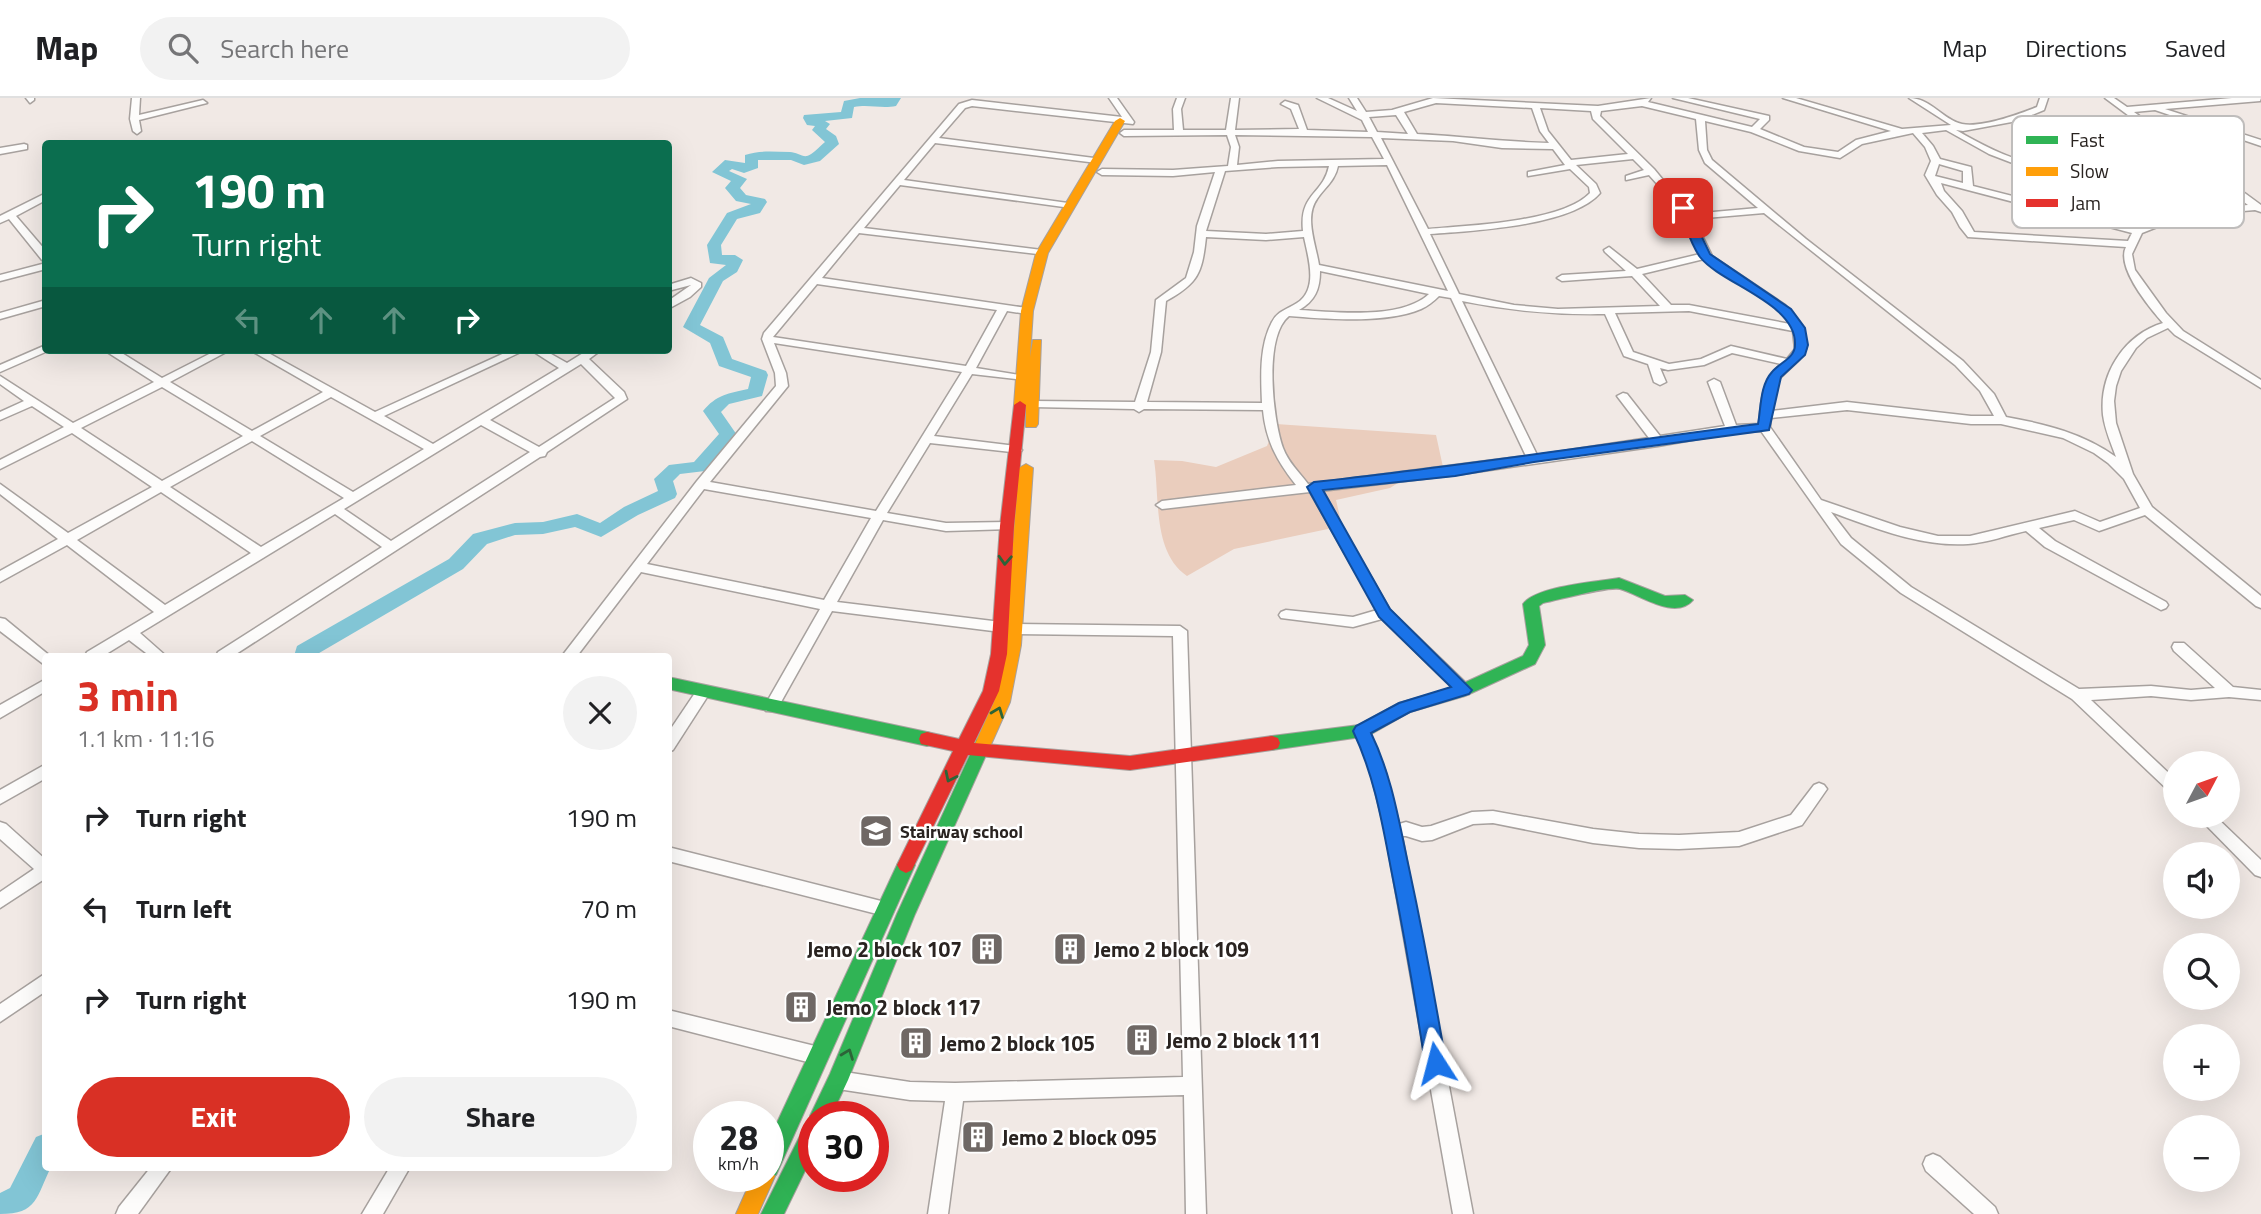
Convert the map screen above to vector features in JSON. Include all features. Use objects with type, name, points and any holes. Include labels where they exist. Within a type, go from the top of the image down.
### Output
[{"type":"street","points":[[136,98],[134,119],[137,131]]},
{"type":"street","points":[[1006,107],[1013,98]]},
{"type":"street","points":[[1113,98],[1125,123]]},
{"type":"street","points":[[1179,133],[1177,109],[1181,98]]},
{"type":"street","points":[[1139,408],[1156,352],[1161,300],[1185,286],[1191,279],[1201,234],[1235,147],[1230,132],[1235,98]]},
{"type":"street","points":[[1321,98],[1366,118],[1399,112],[1435,100],[1595,109],[1645,101],[1700,118],[1754,130],[1793,146],[1840,155],[1859,142],[1899,132],[1963,128],[2012,119]]},
{"type":"street","points":[[1353,98],[1377,137],[1534,458]]},
{"type":"street","points":[[1587,98],[1595,109],[1596,117],[1637,156],[1683,208],[1705,256],[1787,312],[1799,328],[1802,345],[1799,355],[1775,375],[1770,387],[1765,421],[1817,503],[1846,541],[1906,590],[2077,695],[2163,777]]},
{"type":"street","points":[[1677,98],[1766,118],[1754,130]]},
{"type":"street","points":[[1787,98],[1899,132]]},
{"type":"street","points":[[1913,98],[1963,128]]},
{"type":"street","points":[[2024,116],[2041,108],[2044,98]]},
{"type":"street","points":[[2109,98],[2135,116]]},
{"type":"street","points":[[2127,110],[2260,98]]},
{"type":"street","points":[[134,119],[203,103]]},
{"type":"street","points":[[767,339],[965,104],[1125,123],[1179,133],[1304,132],[1554,146]]},
{"type":"street","points":[[1286,104],[1295,107],[1304,132]]},
{"type":"street","points":[[1424,232],[1515,222],[1548,216],[1588,203],[1595,193],[1592,186],[1554,146],[1544,131],[1535,105]]},
{"type":"street","points":[[2151,108],[2176,116]]},
{"type":"street","points":[[1399,112],[1414,137]]},
{"type":"street","points":[[1700,118],[1703,150],[1708,161],[1803,241],[1959,363],[1981,384],[1998,410],[2001,420]]},
{"type":"street","points":[[1008,628],[1007,526],[1016,450],[1033,404],[1038,330],[1054,253],[1051,244],[1125,123]]},
{"type":"street","points":[[1949,129],[1983,149],[2012,158]]},
{"type":"street","points":[[1916,131],[1929,146],[1936,161],[1930,175],[1935,179],[2012,198]]},
{"type":"street","points":[[2244,138],[2261,143]]},
{"type":"street","points":[[932,140],[1098,166],[1173,173],[1226,168],[1389,162]]},
{"type":"street","points":[[0,151],[24,147]]},
{"type":"street","points":[[1531,174],[1570,164],[1637,156]]},
{"type":"street","points":[[1936,161],[1968,169],[1968,186]]},
{"type":"street","points":[[1334,163],[1330,181],[1310,202],[1307,234],[1316,281],[1307,303],[1278,319],[1271,338],[1268,358],[1270,407],[1278,453],[1309,487],[1385,613],[1464,690]]},
{"type":"street","points":[[784,1132],[885,909],[972,748],[1002,702],[1025,426],[1021,378],[1027,311],[1068,206],[1098,166]]},
{"type":"street","points":[[1629,178],[1651,171]]},
{"type":"street","points":[[1935,179],[1940,193],[1958,212],[1966,230],[1972,235],[2130,244]]},
{"type":"street","points":[[897,182],[1068,206]]},
{"type":"street","points":[[0,220],[42,198]]},
{"type":"street","points":[[1687,217],[1768,210]]},
{"type":"street","points":[[11,216],[42,253]]},
{"type":"street","points":[[2127,228],[2138,231]]},
{"type":"street","points":[[2146,228],[2138,231],[2130,244],[2127,254],[2130,270],[2170,324],[2261,385]]},
{"type":"street","points":[[857,230],[1051,244]]},
{"type":"street","points":[[1201,234],[1266,237],[1307,234]]},
{"type":"street","points":[[1609,250],[1667,307]]},
{"type":"street","points":[[1562,278],[1634,273],[1705,256]]},
{"type":"street","points":[[0,278],[42,267]]},
{"type":"street","points":[[1313,267],[1455,297],[1536,310],[1609,312],[1667,307],[1724,313],[1799,328]]},
{"type":"street","points":[[814,280],[1027,311]]},
{"type":"street","points":[[672,287],[691,281],[697,285],[672,304]]},
{"type":"street","points":[[1285,313],[1332,314],[1408,310],[1423,304],[1435,293]]},
{"type":"street","points":[[0,316],[42,307]]},
{"type":"street","points":[[771,707],[879,516],[969,370],[1003,309]]},
{"type":"street","points":[[1609,312],[1628,354],[1653,363],[1668,367],[1699,363],[1731,349],[1789,363]]},
{"type":"street","points":[[2170,324],[2147,332],[2132,346],[2117,368],[2110,391],[2109,416],[2127,474],[2147,510],[2261,603]]},
{"type":"street","points":[[767,339],[1021,378]]},
{"type":"street","points":[[571,653],[701,484],[782,386],[783,378],[767,339]]},
{"type":"street","points":[[0,369],[42,350]]},
{"type":"street","points":[[116,354],[352,497]]},
{"type":"street","points":[[0,465],[217,354]]},
{"type":"street","points":[[262,354],[432,448]]},
{"type":"street","points":[[374,416],[511,354]]},
{"type":"street","points":[[543,354],[567,368]]},
{"type":"street","points":[[97,653],[590,354]]},
{"type":"street","points":[[228,653],[621,400],[620,394],[582,359]]},
{"type":"street","points":[[1653,363],[1660,382]]},
{"type":"street","points":[[0,379],[260,553]]},
{"type":"street","points":[[1714,382],[1732,429]]},
{"type":"street","points":[[0,577],[331,392]]},
{"type":"street","points":[[1623,396],[1658,442]]},
{"type":"street","points":[[0,416],[33,401]]},
{"type":"street","points":[[1033,404],[1139,408],[1270,407]]},
{"type":"street","points":[[1162,505],[1455,471],[1658,442],[1847,407],[1971,421],[2001,420],[2070,435],[2102,453],[2127,474]]},
{"type":"street","points":[[480,419],[541,453]]},
{"type":"street","points":[[927,439],[1016,450]]},
{"type":"street","points":[[701,484],[946,527],[1007,526]]},
{"type":"street","points":[[0,488],[164,612]]},
{"type":"street","points":[[1817,503],[1898,531],[1938,540],[1970,540],[2075,515],[2099,527],[2147,510]]},
{"type":"street","points":[[334,508],[391,547]]},
{"type":"street","points":[[2028,526],[2050,544],[2161,605]]},
{"type":"street","points":[[639,567],[828,606],[1008,628],[1180,631],[1196,1214]]},
{"type":"street","points":[[672,684],[972,748],[1130,763],[1184,754],[1291,743],[1362,731],[1405,707],[1464,690],[1530,660],[1537,645],[1531,604],[1539,598],[1619,583],[1629,585],[1663,604],[1685,600]]},
{"type":"street","points":[[1286,615],[1353,622],[1385,613]]},
{"type":"street","points":[[0,622],[42,658]]},
{"type":"street","points":[[130,632],[155,653]]},
{"type":"street","points":[[2179,647],[2229,692]]},
{"type":"street","points":[[0,712],[42,686]]},
{"type":"street","points":[[672,740],[704,691]]},
{"type":"street","points":[[2077,695],[2229,692],[2261,695]]},
{"type":"street","points":[[1362,731],[1376,761],[1420,965],[1463,1214]]},
{"type":"street","points":[[828,1101],[972,748]]},
{"type":"street","points":[[0,799],[42,773]]},
{"type":"street","points":[[1392,832],[1406,829],[1422,834],[1432,833],[1472,818],[1493,817],[1593,836],[1639,841],[1739,839],[1796,820],[1819,789]]},
{"type":"street","points":[[2217,828],[2261,870]]},
{"type":"street","points":[[0,829],[42,867]]},
{"type":"street","points":[[672,855],[885,909]]},
{"type":"street","points":[[0,901],[42,872]]},
{"type":"street","points":[[0,1014],[42,984]]},
{"type":"street","points":[[672,1019],[819,1056]]},
{"type":"street","points":[[838,1080],[910,1091],[955,1092],[1192,1086]]},
{"type":"street","points":[[939,1214],[955,1092]]},
{"type":"street","points":[[772,1214],[798,1160]]},
{"type":"street","points":[[1933,1164],[1988,1214]]},
{"type":"street","points":[[126,1214],[160,1171]]},
{"type":"street","points":[[372,1214],[399,1171]]},
{"type":"street","points":[[747,1214],[757,1192]]},
{"type":"shaded area","points":[[1276,424],[1436,435],[1443,467],[1412,474],[1390,488],[1336,500],[1342,526],[1234,549],[1187,576],[1176,566],[1163,539],[1154,460],[1182,461],[1216,467],[1267,446]]},
{"type":"waterway","points":[[304,653],[456,564],[480,539],[515,529],[543,528],[577,520],[601,531],[631,511],[668,494],[663,479],[675,469],[699,467],[728,435],[712,411],[723,400],[756,392],[760,375],[725,362],[717,340],[691,327],[717,278],[732,269],[735,260],[715,260],[714,245],[732,216],[755,210],[760,202],[741,198],[732,188],[740,179],[719,172],[730,163],[744,169],[753,165],[750,158],[761,154],[777,158],[792,156],[804,161],[815,158],[820,151],[832,144],[831,139],[819,130],[823,124],[812,122],[809,118],[847,115],[848,104],[870,100],[880,104],[892,103],[895,98]]},
{"type":"waterway","points":[[0,1209],[20,1198],[42,1155]]},
{"type":"traffic: fast","points":[[1272,743],[1362,731],[1405,707],[1459,692],[1529,660],[1537,645],[1531,604],[1539,598],[1619,583],[1664,602],[1685,600]]},
{"type":"traffic: fast","points":[[672,684],[927,739]]},
{"type":"traffic: fast","points":[[828,1101],[906,914],[983,744]]},
{"type":"traffic: fast","points":[[784,1132],[906,865]]},
{"type":"traffic: fast","points":[[772,1214],[798,1161]]},
{"type":"traffic: slow","points":[[1020,405],[1027,311],[1042,253],[1120,121]]},
{"type":"traffic: slow","points":[[1031,424],[1037,343]]},
{"type":"traffic: slow","points":[[983,744],[1002,702],[1013,645],[1026,468]]},
{"type":"traffic: slow","points":[[747,1214],[757,1192]]},
{"type":"traffic: jam","points":[[906,865],[991,691],[999,654],[1007,526],[1020,405]]},
{"type":"traffic: jam","points":[[927,739],[978,750],[1130,763],[1272,743]]},
{"type":"place","name":"Stairway school","points":[[876,831]]},
{"type":"place","name":"Jemo 2 block 107","points":[[987,949]]},
{"type":"place","name":"Jemo 2 block 109","points":[[1070,949]]},
{"type":"place","name":"Jemo 2 block 117","points":[[801,1007]]},
{"type":"place","name":"Jemo 2 block 111","points":[[1142,1040]]},
{"type":"place","name":"Jemo 2 block 105","points":[[916,1043]]},
{"type":"place","name":"Jemo 2 block 095","points":[[978,1137]]},
{"type":"route","points":[[1436,1063],[1420,965],[1388,808],[1376,761],[1362,731],[1405,707],[1464,690],[1385,613],[1338,534],[1314,487],[1455,471],[1732,429],[1764,427],[1770,387],[1775,375],[1799,355],[1802,345],[1799,328],[1787,312],[1705,256],[1683,208]]}]
